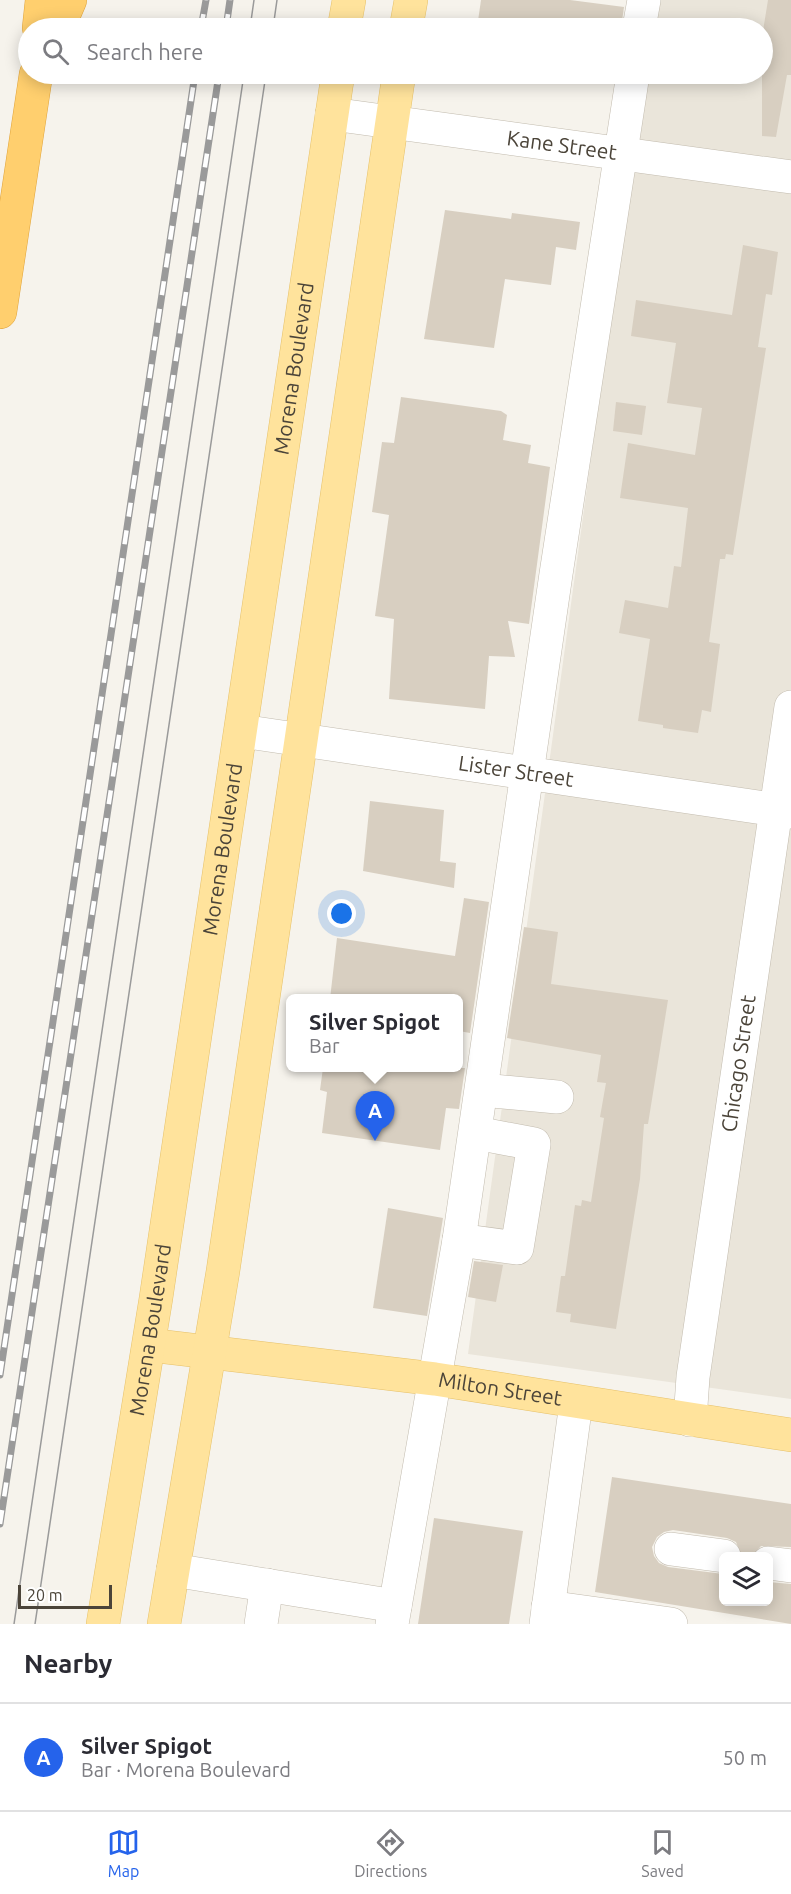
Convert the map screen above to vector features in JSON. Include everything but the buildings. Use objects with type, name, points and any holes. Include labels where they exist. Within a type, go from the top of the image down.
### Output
[{"type":"highway","points":[[40,18],[42,0]]},
{"type":"highway","points":[[62,18],[70,0]]},
{"type":"highway","points":[[0,312],[36,84]]},
{"type":"main road","points":[[346,18],[349,0]]},
{"type":"main road","points":[[408,18],[411,0]]},
{"type":"main road","name":"Morena Boulevard","points":[[103,1624],[149,1345],[336,84]]},
{"type":"main road","points":[[164,1624],[209,1353],[302,740],[397,84]]},
{"type":"main road","name":"Milton Street","points":[[149,1345],[435,1379],[791,1435]]},
{"type":"street","points":[[641,18],[644,0]]},
{"type":"street","points":[[173,1570],[267,1585],[393,1615],[476,1133],[556,574],[631,84]]},
{"type":"street","name":"Kane Street","points":[[332,114],[391,120],[791,177]]},
{"type":"street","name":"Chicago Street","points":[[690,1420],[693,1377],[783,811],[791,707]]},
{"type":"street","name":"Lister Street","points":[[241,731],[783,811]]},
{"type":"street","points":[[482,1090],[557,1097]]},
{"type":"street","points":[[459,1240],[517,1248],[534,1144],[476,1133]]},
{"type":"street","points":[[576,1403],[547,1616],[671,1624]]},
{"type":"street","points":[[672,1549],[719,1556]]},
{"type":"street","points":[[773,1564],[791,1566]]},
{"type":"street","points":[[261,1624],[267,1585]]},
{"type":"shaded area","points":[[659,0],[791,0],[791,1399],[468,1354],[596,422],[647,84],[773,84],[773,18],[656,18]]},
{"type":"tram line","points":[[251,18],[254,0]]},
{"type":"tram line","points":[[274,18],[277,0]]},
{"type":"tram line","points":[[14,1624],[243,84]]},
{"type":"tram line","points":[[35,1624],[265,84]]},
{"type":"railway","points":[[203,18],[206,0]]},
{"type":"railway","points":[[227,18],[230,0]]},
{"type":"railway","points":[[0,1375],[194,84]]},
{"type":"railway","points":[[0,1524],[217,84]]},
{"type":"place","name":"Silver Spigot","points":[[375,1141]]}]
